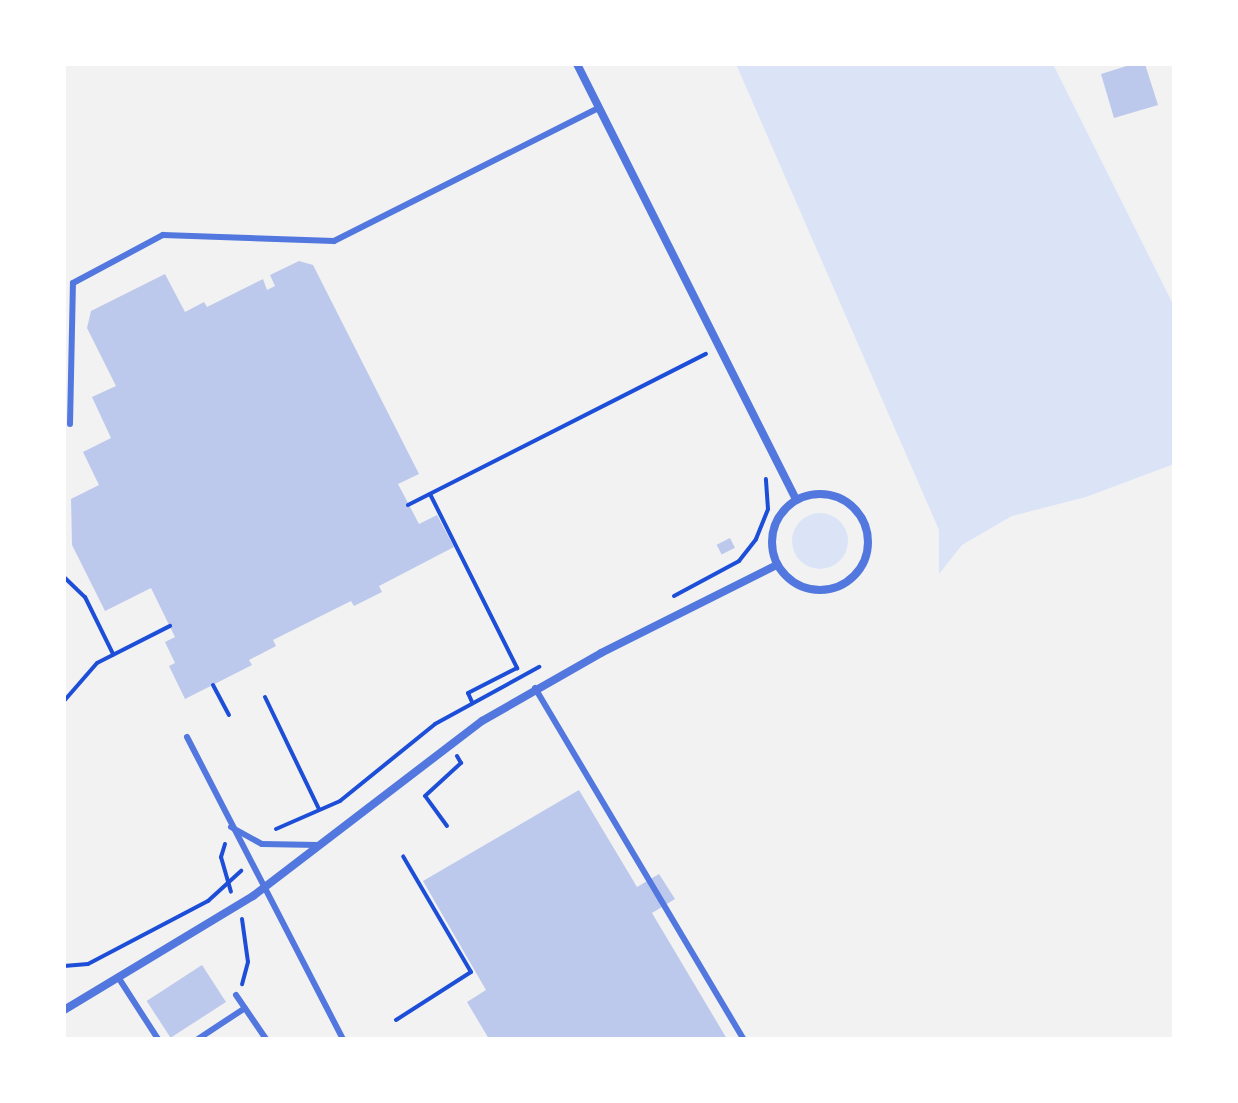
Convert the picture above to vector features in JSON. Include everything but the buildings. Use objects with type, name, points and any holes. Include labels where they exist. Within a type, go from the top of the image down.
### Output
[{"type":"street","points":[[577,64],[796,499]]},
{"type":"street","points":[[828,493],[856,509],[865,523],[867,555],[848,581],[825,589],[801,586],[777,565],[772,535],[785,508],[796,499],[828,493]]},
{"type":"street","points":[[64,1010],[264,887],[448,742],[535,688],[777,565]]},
{"type":"lane","points":[[70,424],[73,283],[163,235],[334,241],[598,108]]},
{"type":"lane","points":[[535,688],[743,1039]]},
{"type":"lane","points":[[187,737],[343,1039]]},
{"type":"lane","points":[[231,827],[262,844],[318,845]]},
{"type":"lane","points":[[118,977],[158,1039]]},
{"type":"lane","points":[[236,995],[266,1039]]},
{"type":"lane","points":[[198,1039],[245,1008]]},
{"type":"path","points":[[408,505],[721,347]]},
{"type":"path","points":[[671,597],[739,561],[748,550],[768,509],[762,469],[779,461]]},
{"type":"path","points":[[430,494],[517,668],[468,693],[472,702]]},
{"type":"path","points":[[64,577],[85,597],[113,654]]},
{"type":"path","points":[[64,701],[97,663],[170,626]]},
{"type":"path","points":[[265,834],[340,801],[435,724],[551,661]]},
{"type":"path","points":[[213,685],[229,715]]},
{"type":"path","points":[[265,697],[319,809]]},
{"type":"path","points":[[435,724],[461,763],[425,796],[447,826]]},
{"type":"path","points":[[64,966],[88,964],[208,901],[225,883],[221,857],[231,827]]},
{"type":"path","points":[[396,1020],[471,972],[403,856]]},
{"type":"path","points":[[236,995],[248,962],[247,939]]},
{"type":"shaded area","points":[[736,64],[1053,64],[1174,306],[1174,464],[1086,497],[1012,516],[962,545],[939,574],[939,530]]},
{"type":"shaded area","points":[[820,513],[840,521],[848,541],[840,561],[820,569],[800,561],[792,541],[800,521]]}]
